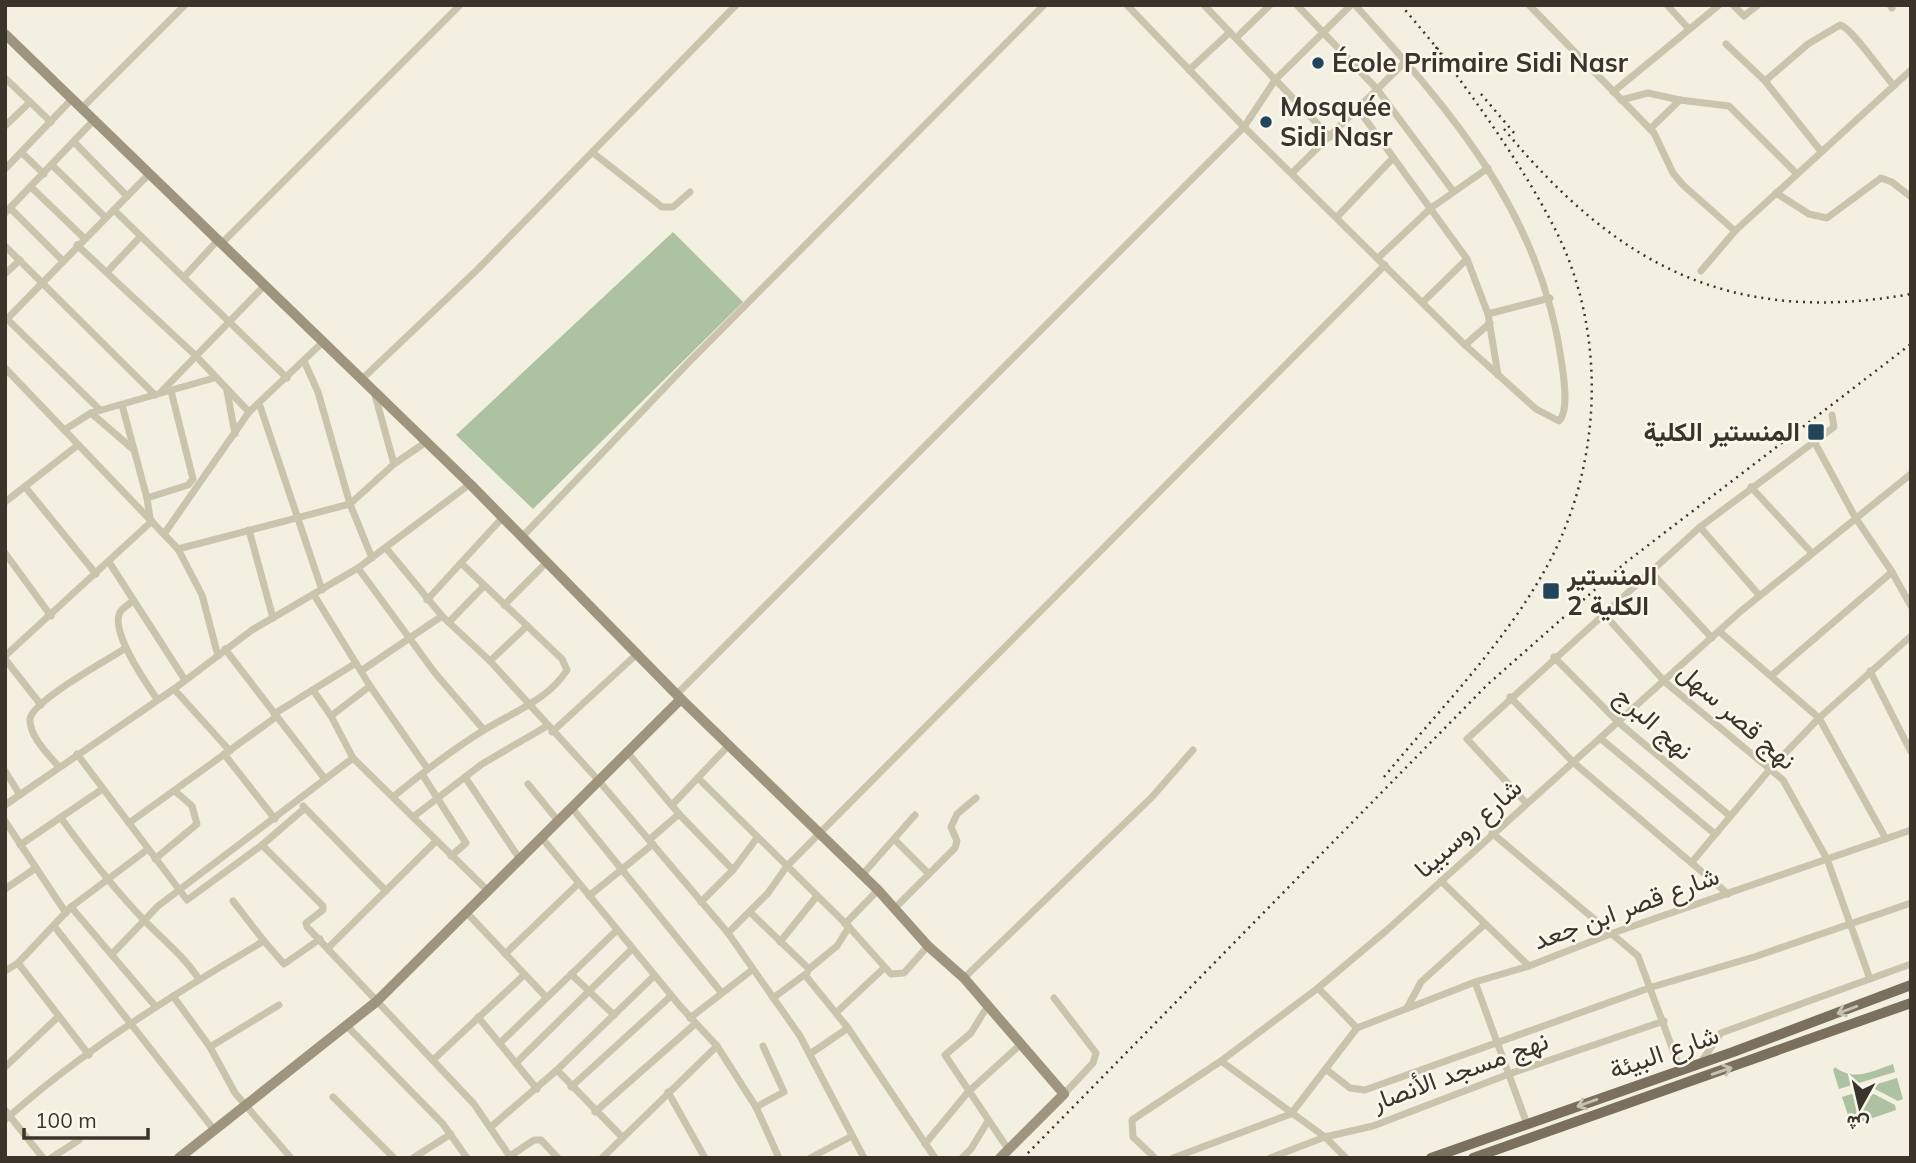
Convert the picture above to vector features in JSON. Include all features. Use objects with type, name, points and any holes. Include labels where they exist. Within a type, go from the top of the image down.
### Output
[{"type":"main road","name":"شارع البيئة","points":[[1431,1158],[1911,985]]},
{"type":"main road","points":[[1899,989],[1907,1004]]},
{"type":"main road","points":[[1885,995],[1891,1010]]},
{"type":"main road","name":"شارع البيئة","points":[[1473,1158],[1907,1004]]},
{"type":"main road","points":[[1681,1069],[1694,1080]]},
{"type":"main road","points":[[1679,1086],[1681,1069]]},
{"type":"street","points":[[82,108],[185,5]]},
{"type":"street","points":[[184,277],[460,5]]},
{"type":"street","points":[[360,381],[478,269],[736,5]]},
{"type":"street","points":[[522,537],[688,363],[1044,5]]},
{"type":"street","points":[[1204,5],[1330,137]]},
{"type":"street","points":[[1236,38],[1270,5]]},
{"type":"street","points":[[1297,5],[1377,89],[1453,191]]},
{"type":"street","points":[[179,1158],[348,1027],[468,914],[679,696],[1244,127],[1275,80],[1353,5],[1447,109],[1488,168],[1518,219],[1550,298],[1564,376],[1561,420],[1555,420],[1536,409],[1465,345],[1244,127],[1131,7]]},
{"type":"street","points":[[1667,5],[1689,30]]},
{"type":"street","points":[[1613,92],[1719,5]]},
{"type":"street","points":[[1733,5],[1744,16],[1758,5]]},
{"type":"street","points":[[1534,7],[1650,129],[1672,173],[1735,230]]},
{"type":"street","points":[[1765,81],[1817,37],[1840,25],[1852,31],[1867,56],[1894,86]]},
{"type":"street","points":[[1189,70],[1230,32]]},
{"type":"street","points":[[5,34],[265,285],[360,381],[470,484],[679,696],[878,890],[928,946],[964,978],[1064,1094]]},
{"type":"street","points":[[1726,44],[1765,81],[1820,150]]},
{"type":"street","points":[[1292,173],[1406,61]]},
{"type":"street","points":[[1701,271],[1735,230],[1911,70]]},
{"type":"street","points":[[6,81],[51,122]]},
{"type":"street","points":[[1621,100],[1648,93],[1680,100],[1722,103],[1734,108],[1763,144],[1796,173]]},
{"type":"street","points":[[5,169],[72,99]]},
{"type":"street","points":[[1650,129],[1680,100]]},
{"type":"street","points":[[5,126],[30,102]]},
{"type":"street","points":[[1357,109],[1467,259],[1488,314],[1498,376]]},
{"type":"street","points":[[62,260],[8,211],[95,119]]},
{"type":"street","points":[[74,142],[127,196]]},
{"type":"street","points":[[592,152],[662,207],[673,207],[690,192]]},
{"type":"street","points":[[22,153],[44,174]]},
{"type":"street","points":[[1336,217],[1393,158]]},
{"type":"street","points":[[52,165],[105,217]]},
{"type":"street","points":[[728,933],[768,893],[787,866],[820,836],[1431,208],[1488,168]]},
{"type":"street","points":[[100,410],[6,320],[150,173]]},
{"type":"street","points":[[1776,193],[1819,218],[1828,218],[1874,180],[1881,178],[1892,181],[1911,197]]},
{"type":"street","points":[[32,187],[84,238]]},
{"type":"street","points":[[114,209],[287,378]]},
{"type":"street","points":[[107,272],[142,236]]},
{"type":"street","points":[[77,245],[195,355],[249,412]]},
{"type":"street","points":[[5,246],[159,393]]},
{"type":"street","points":[[1423,302],[1467,259]]},
{"type":"street","points":[[5,274],[20,260]]},
{"type":"street","points":[[159,393],[265,285]]},
{"type":"street","points":[[1488,314],[1550,298]]},
{"type":"street","points":[[1465,345],[1490,323]]},
{"type":"street","points":[[164,534],[195,484],[236,435],[249,412],[323,342]]},
{"type":"street","points":[[304,361],[318,392],[350,504],[372,558]]},
{"type":"street","points":[[5,368],[178,549],[202,595],[218,656]]},
{"type":"street","points":[[64,430],[91,413],[214,378]]},
{"type":"street","points":[[226,389],[236,435]]},
{"type":"street","points":[[171,391],[195,484]]},
{"type":"street","points":[[375,395],[394,464]]},
{"type":"street","points":[[259,403],[323,590]]},
{"type":"street","points":[[122,405],[151,519]]},
{"type":"street","points":[[91,413],[134,451]]},
{"type":"street","points":[[1526,803],[1467,739],[1510,697],[1700,527],[1809,443],[1815,443],[1834,427],[1832,415]]},
{"type":"street","points":[[178,549],[350,504],[394,464],[426,442]]},
{"type":"street","points":[[1815,443],[1855,517],[1911,606]]},
{"type":"street","points":[[5,502],[78,445]]},
{"type":"street","name":"شارع روسبينا","points":[[1155,1158],[1133,1137],[1132,1120],[1221,1061],[1318,988],[1665,682],[1759,595],[1911,474]]},
{"type":"street","points":[[147,498],[195,484]]},
{"type":"street","points":[[5,805],[58,766],[174,689],[225,649],[358,568],[470,484]]},
{"type":"street","points":[[1751,487],[1811,552]]},
{"type":"street","points":[[26,488],[96,574]]},
{"type":"street","points":[[427,600],[503,517]]},
{"type":"street","points":[[41,705],[5,658],[109,562],[151,519]]},
{"type":"street","points":[[1700,527],[1759,595]]},
{"type":"street","points":[[249,530],[273,618]]},
{"type":"street","points":[[386,548],[427,600],[490,661],[599,781],[728,933],[810,1054],[864,1158]]},
{"type":"street","points":[[5,553],[51,615]]},
{"type":"street","points":[[109,562],[185,680]]},
{"type":"street","points":[[393,797],[424,771],[484,730],[530,704],[567,670],[562,659],[461,562]]},
{"type":"street","points":[[505,605],[547,562]]},
{"type":"street","points":[[358,568],[435,673],[484,730]]},
{"type":"street","points":[[1650,571],[1712,638]]},
{"type":"street","points":[[1771,676],[1892,572]]},
{"type":"street","points":[[449,622],[484,586]]},
{"type":"street","points":[[314,595],[424,771],[466,844],[451,856]]},
{"type":"street","points":[[133,601],[120,614],[126,648],[157,699]]},
{"type":"street","name":"نهج قصر سهل","points":[[1603,614],[1665,682],[1783,780],[1827,859],[1870,979]]},
{"type":"street","points":[[361,671],[442,616]]},
{"type":"street","points":[[490,661],[527,626]]},
{"type":"street","points":[[1720,632],[1819,718],[1886,839]]},
{"type":"street","points":[[1692,862],[1771,768],[1819,718],[1911,636]]},
{"type":"street","points":[[58,766],[41,746],[30,722],[32,713],[126,648]]},
{"type":"street","points":[[225,649],[325,779]]},
{"type":"street","points":[[413,817],[482,764],[550,729],[638,653]]},
{"type":"street","name":"نهج البرج","points":[[1554,657],[1618,722],[1730,816]]},
{"type":"street","points":[[129,823],[275,716],[356,663]]},
{"type":"street","points":[[1870,671],[1911,752]]},
{"type":"street","points":[[331,716],[370,686]]},
{"type":"street","points":[[174,689],[227,752],[275,819]]},
{"type":"street","points":[[313,690],[331,716],[353,758],[489,892]]},
{"type":"street","points":[[1510,697],[1573,762],[1728,894]]},
{"type":"street","points":[[1600,738],[1715,834]]},
{"type":"street","points":[[672,805],[729,745]]},
{"type":"street","points":[[964,978],[1152,797],[1193,750]]},
{"type":"street","points":[[627,752],[733,870]]},
{"type":"street","points":[[77,754],[101,790],[179,889],[190,899],[262,845],[305,808]]},
{"type":"street","points":[[113,953],[146,922],[150,913],[179,889],[353,758]]},
{"type":"street","points":[[5,771],[20,794]]},
{"type":"street","points":[[465,777],[521,861]]},
{"type":"street","points":[[698,778],[847,925],[884,968],[897,976],[904,973],[928,946]]},
{"type":"street","points":[[528,783],[559,822]]},
{"type":"street","points":[[20,845],[101,790]]},
{"type":"street","points":[[155,859],[197,824],[192,806],[175,791]]},
{"type":"street","points":[[895,908],[956,848],[957,841],[951,833],[954,819],[976,797]]},
{"type":"street","points":[[298,801],[386,891]]},
{"type":"street","points":[[572,808],[721,992]]},
{"type":"street","points":[[589,895],[680,814]]},
{"type":"street","points":[[862,875],[915,816]]},
{"type":"street","points":[[61,818],[106,879],[146,922],[171,943],[199,979]]},
{"type":"street","points":[[5,821],[36,868],[69,910],[113,953],[156,1007]]},
{"type":"street","name":"شارع قصر ابن جعد","points":[[1357,1028],[1475,982],[1529,966],[1613,933],[1911,830]]},
{"type":"street","points":[[1492,834],[1638,956],[1681,1069]]},
{"type":"street","points":[[542,838],[692,1021],[718,1046],[756,1107],[779,1158]]},
{"type":"street","points":[[701,902],[733,870],[757,838]]},
{"type":"street","points":[[895,840],[929,874]]},
{"type":"street","points":[[329,947],[436,841]]},
{"type":"street","points":[[262,845],[323,906],[323,910],[306,925],[492,1126],[511,1157],[534,1140],[541,1140],[558,1158]]},
{"type":"street","points":[[5,971],[18,963],[69,910],[148,849]]},
{"type":"street","points":[[5,888],[36,868]]},
{"type":"street","points":[[1441,881],[1529,966]]},
{"type":"street","points":[[505,954],[579,883]]},
{"type":"street","points":[[773,998],[836,946],[847,925],[878,890]]},
{"type":"street","points":[[780,942],[817,896]]},
{"type":"street","points":[[233,901],[284,964],[320,939]]},
{"type":"street","points":[[1327,1070],[1350,1088],[1365,1090],[1652,987],[1754,957],[1911,903]]},
{"type":"street","points":[[750,912],[807,972],[935,1158]]},
{"type":"street","points":[[468,914],[546,998]]},
{"type":"street","points":[[1407,1008],[1421,982],[1484,925]]},
{"type":"street","points":[[54,926],[215,1131]]},
{"type":"street","points":[[500,1042],[617,931]]},
{"type":"street","points":[[43,1158],[7,1115],[156,1007],[264,941]]},
{"type":"street","points":[[516,1063],[632,949]]},
{"type":"street","points":[[18,963],[89,1055]]},
{"type":"street","points":[[1701,1062],[1721,1033],[1911,964]]},
{"type":"street","points":[[837,1012],[884,968]]},
{"type":"street","points":[[596,1112],[721,992],[752,970]]},
{"type":"street","points":[[571,974],[614,1015]]},
{"type":"street","points":[[433,1060],[523,976]]},
{"type":"street","points":[[492,1126],[537,1089],[654,976]]},
{"type":"street","points":[[1475,982],[1527,1124]]},
{"type":"street","points":[[1173,1158],[1291,1114],[1357,1028],[1318,988]]},
{"type":"street","points":[[173,996],[210,1047],[235,1093],[248,1105],[289,1157]]},
{"type":"street","points":[[570,1087],[671,996]]},
{"type":"street","points":[[1000,1158],[1093,1063],[1096,1053],[1054,998]]},
{"type":"street","points":[[210,1047],[279,1005]]},
{"type":"street","points":[[987,1007],[971,1033],[945,1055],[1008,1149]]},
{"type":"street","points":[[5,1067],[58,1017]]},
{"type":"street","points":[[478,1017],[537,1089]]},
{"type":"street","name":"نهج مسجد الأنصار","points":[[1270,1158],[1325,1137],[1373,1126],[1509,1074],[1664,1021]]},
{"type":"street","points":[[348,1027],[451,1135],[467,1158]]},
{"type":"street","points":[[810,1054],[848,1028]]},
{"type":"street","points":[[925,1144],[968,1092],[1021,1044]]},
{"type":"street","points":[[602,1158],[667,1092],[718,1046]]},
{"type":"street","points":[[756,1107],[780,1096],[783,1091],[763,1046]]},
{"type":"street","points":[[1221,1061],[1325,1137],[1346,1158]]},
{"type":"street","points":[[557,1070],[570,1087],[622,1138]]},
{"type":"street","points":[[667,1092],[705,1158]]},
{"type":"street","points":[[333,1097],[394,1158]]},
{"type":"street","points":[[962,1158],[971,1149],[988,1121]]},
{"type":"street","points":[[413,1158],[451,1135]]},
{"type":"street","points":[[810,1158],[852,1136]]},
{"type":"street","points":[[51,1158],[79,1140]]},
{"type":"green space","points":[[673,232],[743,302],[533,509],[456,435]]},
{"type":"green space","points":[[1893,1064],[1895,1072],[1839,1089],[1833,1070],[1835,1067],[1849,1074],[1856,1074]]},
{"type":"green space","points":[[1897,1078],[1903,1099],[1898,1101],[1875,1089],[1874,1085]]},
{"type":"green space","points":[[1864,1090],[1855,1116],[1849,1118],[1842,1097]]},
{"type":"green space","points":[[1874,1094],[1895,1105],[1896,1110],[1861,1122],[1858,1117],[1868,1096]]},
{"type":"railway","points":[[1401,5],[1442,54]]},
{"type":"railway","points":[[1384,777],[1491,650],[1546,568],[1565,528],[1579,486],[1588,443],[1592,398],[1584,310],[1571,267],[1554,227],[1513,157],[1435,46]]},
{"type":"railway","points":[[1481,94],[1515,134]]},
{"type":"railway","points":[[1504,129],[1547,177],[1590,217],[1635,250],[1682,275],[1733,292],[1787,301],[1846,302],[1911,294]]},
{"type":"railway","points":[[1023,1158],[1487,685],[1625,563],[1911,344]]},
{"type":"place","name":"École Primaire Sidi Nasr","points":[[1318,63]]},
{"type":"place","name":"Mosquée Sidi Nasr","points":[[1266,122]]},
{"type":"place","name":"المنستير الكلية","points":[[1816,432]]},
{"type":"place","name":"المنستير الكلية 2","points":[[1551,591]]}]
